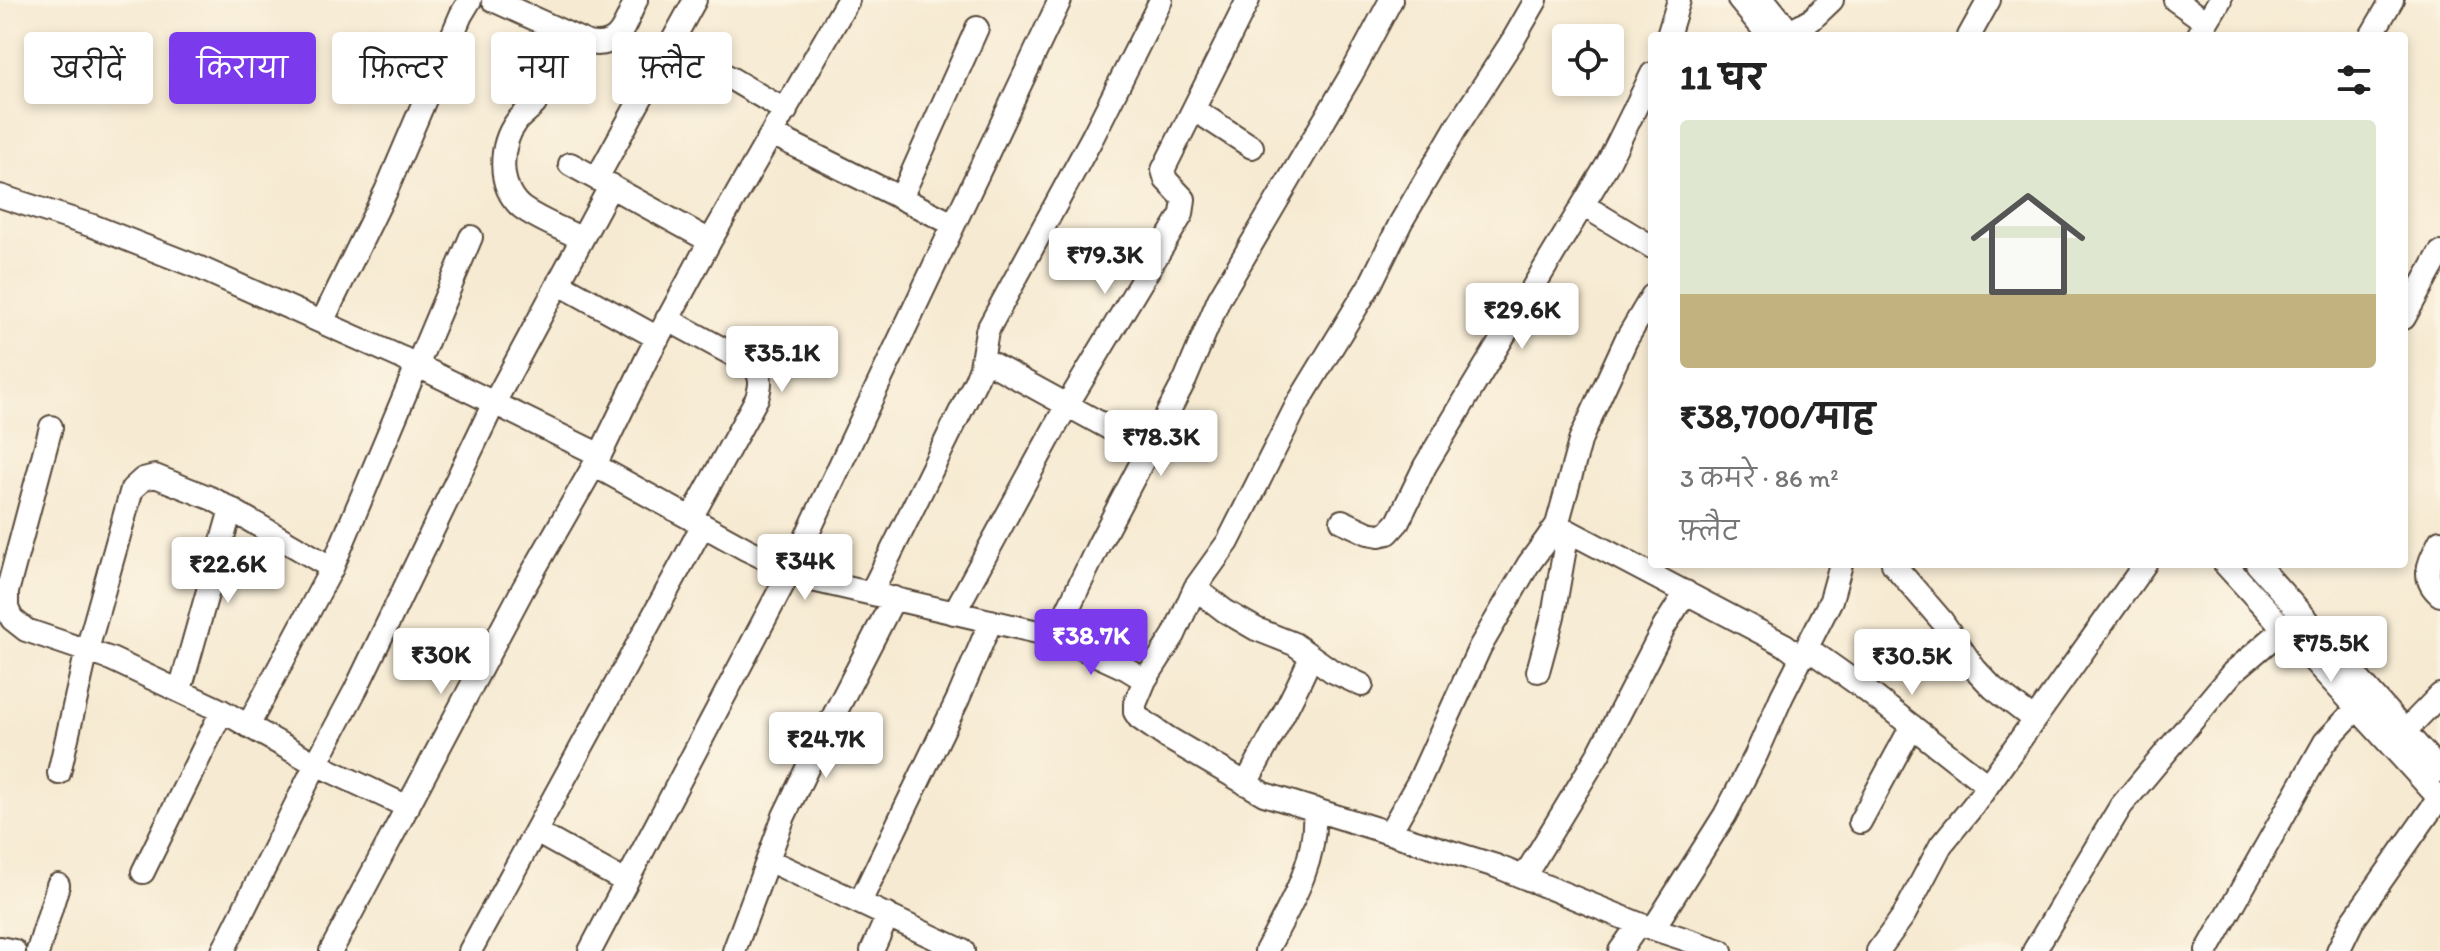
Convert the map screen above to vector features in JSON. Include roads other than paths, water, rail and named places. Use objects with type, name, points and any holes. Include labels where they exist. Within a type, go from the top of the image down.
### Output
[{"type":"street","points":[[322,322],[386,191],[455,27],[470,0]]},
{"type":"street","points":[[493,0],[588,43],[601,45],[610,43],[618,36],[636,0]]},
{"type":"street","points":[[677,32],[695,0]]},
{"type":"street","points":[[331,951],[523,589],[597,460],[662,329],[848,0]]},
{"type":"street","points":[[590,951],[790,571],[1060,0]]},
{"type":"street","points":[[871,593],[976,380],[987,331],[1093,136],[1161,0]]},
{"type":"street","points":[[954,613],[1067,405],[1182,214],[1184,199],[1166,180],[1163,170],[1248,0]]},
{"type":"street","points":[[1055,636],[1099,544],[1185,380],[1219,299],[1351,75],[1391,0]]},
{"type":"street","points":[[1536,0],[1456,128],[1401,222],[1371,283],[1298,403],[1228,542],[1195,588],[1174,635],[1145,680],[1135,712],[1168,738],[1264,794],[1496,866],[1646,926],[1721,951]]},
{"type":"street","points":[[1669,32],[1679,0]]},
{"type":"street","points":[[1739,0],[1780,32]]},
{"type":"street","points":[[1764,0],[1782,32]]},
{"type":"street","points":[[1789,32],[1811,20],[1832,0]]},
{"type":"street","points":[[1971,32],[1989,0]]},
{"type":"street","points":[[2175,0],[2202,29],[2220,0]]},
{"type":"street","points":[[2373,32],[2392,0]]},
{"type":"street","points":[[901,198],[977,28]]},
{"type":"street","points":[[732,79],[786,111]]},
{"type":"street","points":[[1342,521],[1379,535],[1388,533],[1398,522],[1425,466],[1607,165],[1648,82]]},
{"type":"street","points":[[535,104],[518,120],[510,133],[503,155],[505,181],[513,198],[523,208],[582,239]]},
{"type":"street","points":[[223,951],[356,689],[494,403],[582,239],[604,182],[642,104]]},
{"type":"street","points":[[1195,110],[1252,147]]},
{"type":"street","points":[[772,134],[953,224]]},
{"type":"street","points":[[570,164],[710,241]]},
{"type":"street","points":[[0,196],[93,226],[200,268],[417,365],[494,403],[597,460],[697,522],[808,579],[1055,636],[1145,680]]},
{"type":"street","points":[[1583,205],[1648,245]]},
{"type":"street","points":[[248,726],[332,568],[471,237]]},
{"type":"street","points":[[2408,311],[2440,253]]},
{"type":"street","points":[[470,951],[536,832],[697,522],[761,385],[760,375],[754,366],[558,283]]},
{"type":"street","points":[[1538,671],[1553,616],[1563,528],[1586,426],[1626,340],[1648,303]]},
{"type":"street","points":[[983,359],[1149,450]]},
{"type":"street","points":[[51,427],[7,592],[6,625],[87,650],[180,690],[316,764],[408,807]]},
{"type":"street","points":[[59,773],[87,650],[132,489],[143,479],[155,476],[213,499],[332,568]]},
{"type":"street","points":[[180,690],[231,509]]},
{"type":"street","points":[[1563,528],[1804,653],[1912,726],[1987,785]]},
{"type":"street","points":[[1390,832],[1419,781],[1480,647],[1528,565],[1563,528]]},
{"type":"street","points":[[2440,541],[2429,564],[2427,577],[2431,587],[2440,595]]},
{"type":"street","points":[[1620,951],[1646,926],[1725,815],[1831,600],[1840,568]]},
{"type":"street","points":[[1896,568],[1942,621],[1975,669],[1993,688],[2033,719]]},
{"type":"street","points":[[1878,951],[1904,915],[1941,845],[2142,568]]},
{"type":"street","points":[[2230,568],[2292,622],[2365,702],[2439,799],[2352,922],[2338,951]]},
{"type":"street","points":[[2259,568],[2292,622]]},
{"type":"street","points":[[1195,588],[1225,611],[1256,629],[1294,644],[1332,671],[1362,685]]},
{"type":"street","points":[[1524,877],[1599,753],[1664,627],[1686,592]]},
{"type":"street","points":[[734,951],[784,816],[894,598]]},
{"type":"street","points":[[860,902],[958,699],[991,621]]},
{"type":"street","points":[[2034,951],[2121,806],[2233,672],[2292,622]]},
{"type":"street","points":[[1246,784],[1295,696],[1311,656]]},
{"type":"street","points":[[2404,732],[2440,695]]},
{"type":"street","points":[[2365,702],[2404,732],[2440,771]]},
{"type":"street","points":[[2207,951],[2325,742],[2365,702]]},
{"type":"street","points":[[143,872],[222,711]]},
{"type":"street","points":[[1860,822],[1912,726]]},
{"type":"street","points":[[1266,951],[1294,898],[1310,857],[1316,829],[1314,809]]},
{"type":"street","points":[[536,832],[626,882]]},
{"type":"street","points":[[768,860],[963,951]]},
{"type":"street","points":[[38,951],[58,885]]},
{"type":"street","points":[[872,951],[888,915]]},
{"type":"street","points":[[0,948],[14,951]]}]
